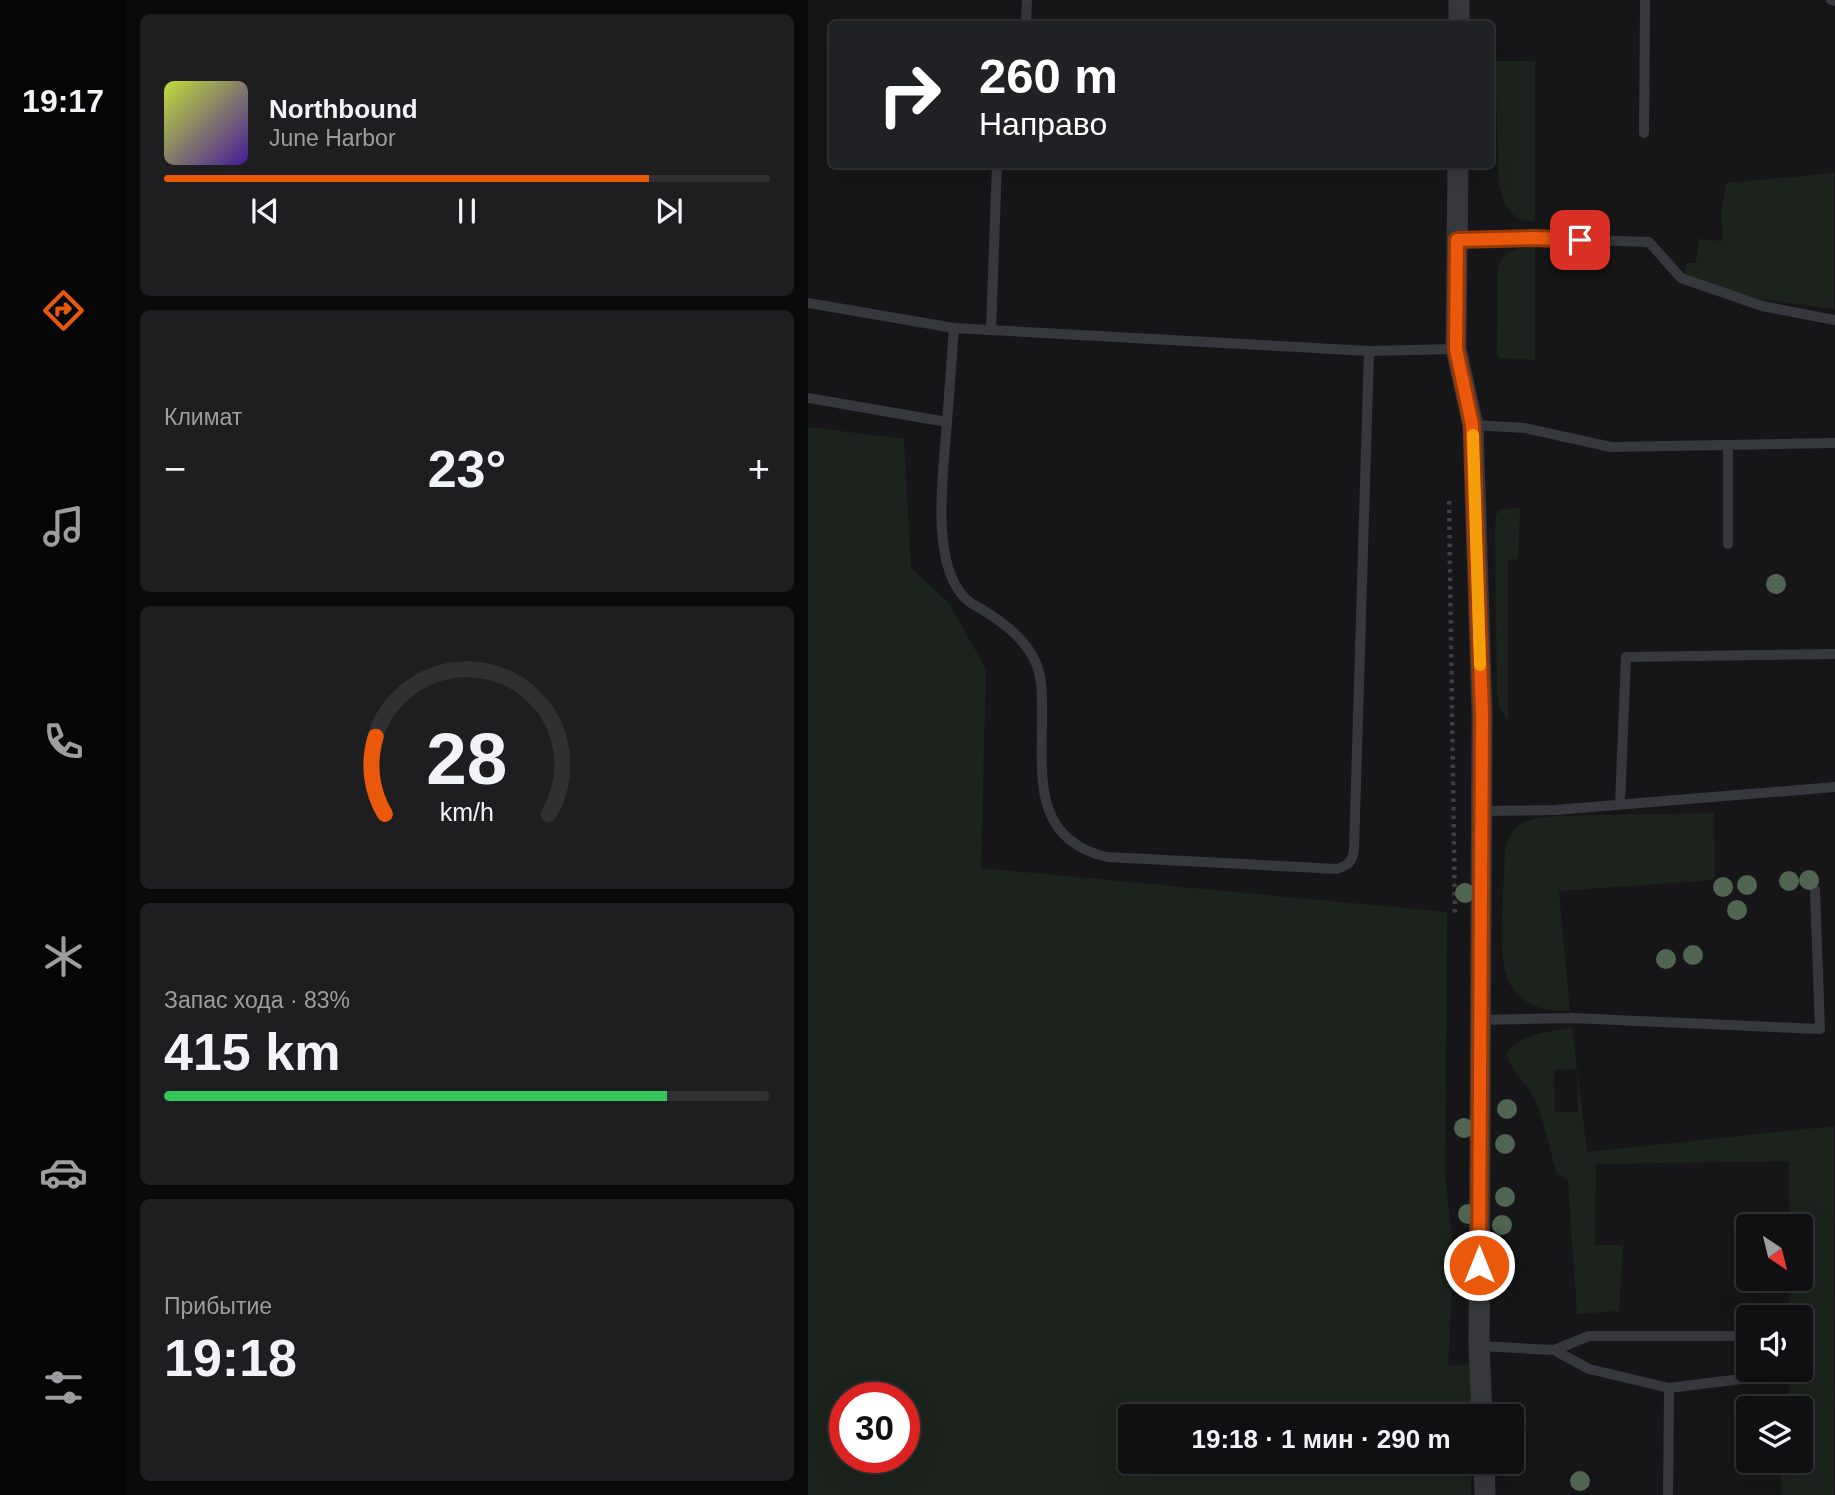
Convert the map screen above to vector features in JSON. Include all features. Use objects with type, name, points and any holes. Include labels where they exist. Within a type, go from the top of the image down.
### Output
[{"type":"street","points":[[1459,0],[1459,21]]},
{"type":"street","points":[[1458,168],[1456,349],[1472,425],[1482,714],[1479,1020],[1479,1346],[1481,1404]]},
{"type":"street","points":[[1484,1474],[1485,1495]]},
{"type":"lane","points":[[1026,21],[1027,0]]},
{"type":"lane","points":[[1644,0],[1644,133]]},
{"type":"lane","points":[[991,330],[998,168]]},
{"type":"lane","points":[[1457,240],[1535,238],[1649,242],[1681,278],[1762,306],[1835,320]]},
{"type":"lane","points":[[808,303],[954,328],[1369,351],[1456,349]]},
{"type":"lane","points":[[954,328],[941,525],[945,557],[953,580],[965,598],[1007,625],[1035,661],[1041,682],[1043,797],[1054,821],[1065,836],[1079,847],[1107,857],[1337,869],[1348,866],[1353,859],[1369,351]]},
{"type":"lane","points":[[808,398],[947,422]]},
{"type":"lane","points":[[1472,425],[1524,428],[1611,447],[1835,443]]},
{"type":"lane","points":[[1728,444],[1728,544]]},
{"type":"lane","points":[[1621,804],[1626,657],[1835,654]]},
{"type":"lane","points":[[1481,811],[1555,810],[1835,787]]},
{"type":"lane","points":[[1479,1020],[1571,1018],[1820,1029],[1815,890]]},
{"type":"lane","points":[[1479,1346],[1554,1350],[1589,1336],[1736,1336]]},
{"type":"lane","points":[[1554,1350],[1589,1369],[1668,1388],[1736,1380]]},
{"type":"lane","points":[[1668,1388],[1668,1495]]},
{"type":"path","points":[[1449,500],[1455,919]]},
{"type":"shaded area","points":[[1495,61],[1535,61],[1535,221],[1520,218],[1510,211],[1499,185]]},
{"type":"shaded area","points":[[1834,173],[1834,309],[1753,298],[1684,277],[1686,263],[1696,263],[1699,239],[1723,241],[1721,213],[1726,183]]},
{"type":"shaded area","points":[[1535,247],[1535,360],[1500,358],[1497,353],[1498,266],[1508,253]]},
{"type":"shaded area","points":[[808,427],[904,439],[911,568],[949,603],[986,669],[981,868],[1447,912],[1445,1173],[1454,1256],[1448,1366],[1472,1364],[1472,1404],[1118,1404],[1118,1474],[1472,1474],[1471,1495],[808,1495]]},
{"type":"shaded area","points":[[1520,508],[1518,559],[1508,560],[1508,721],[1499,705],[1497,694],[1495,532],[1499,510]]},
{"type":"shaded area","points":[[1714,813],[1715,880],[1559,891],[1570,1011],[1548,1010],[1531,1005],[1519,996],[1510,984],[1502,954],[1505,851],[1507,841],[1516,828],[1529,820],[1555,816]]},
{"type":"shaded area","points":[[1572,1027],[1587,1152],[1834,1126],[1834,1495],[1781,1495],[1781,1473],[1813,1473],[1813,1396],[1789,1396],[1789,1382],[1813,1382],[1813,1305],[1789,1305],[1789,1292],[1813,1291],[1813,1214],[1789,1214],[1789,1161],[1596,1164],[1595,1245],[1623,1245],[1619,1311],[1577,1314],[1568,1181],[1557,1173],[1536,1103],[1514,1070],[1507,1053],[1520,1041],[1545,1032]],"holes":[[[1577,1069],[1578,1112],[1555,1112],[1554,1070]]]},
{"type":"slow traffic","points":[[1473,435],[1480,665]]},
{"type":"route","points":[[1479,1265],[1482,714],[1472,425],[1456,349],[1457,240],[1580,240]]}]
